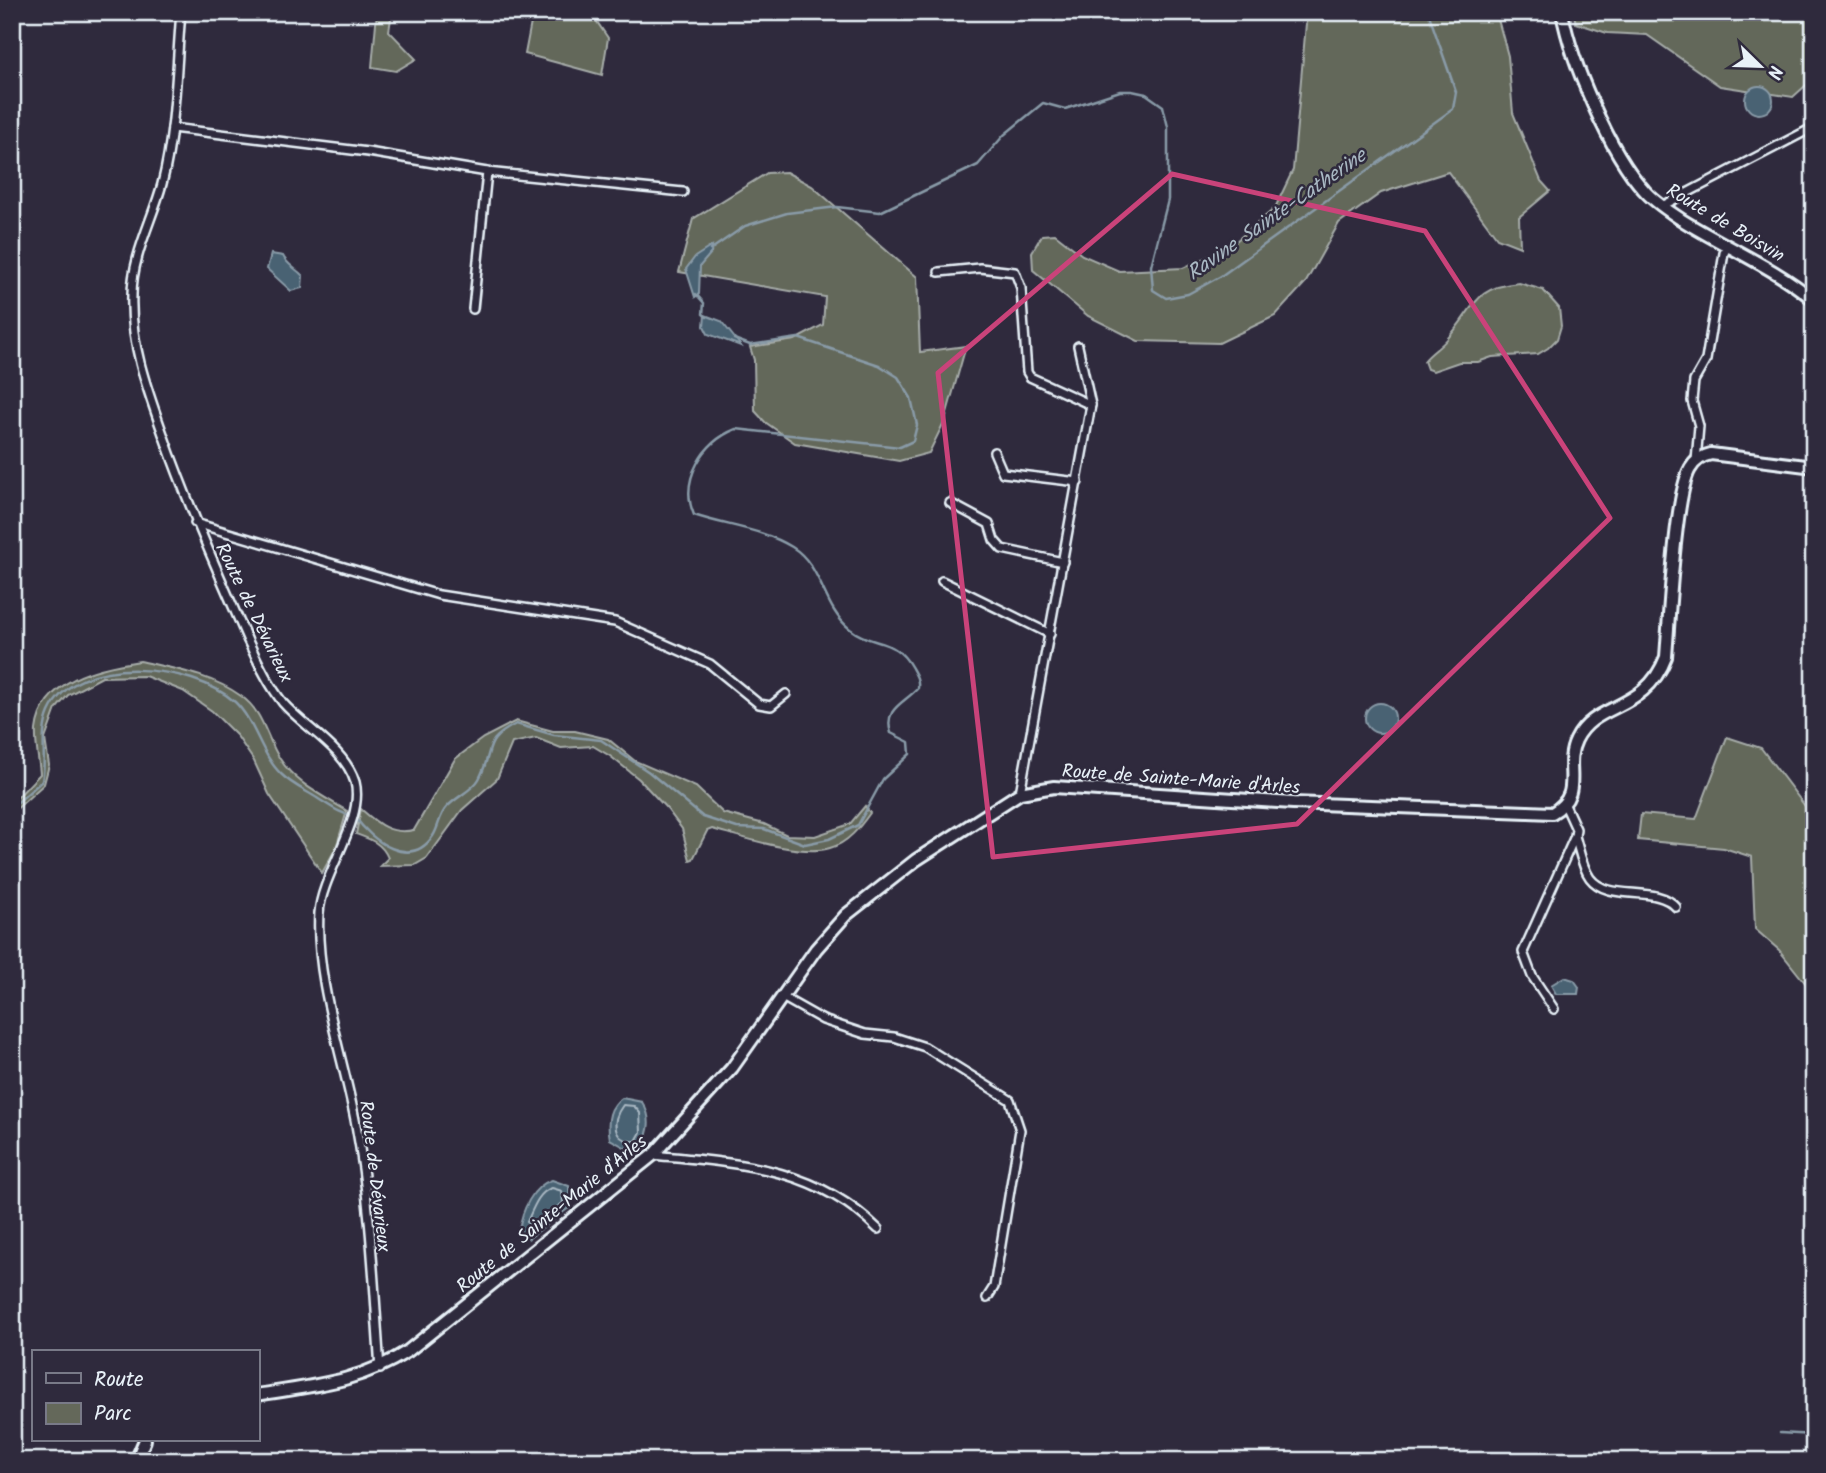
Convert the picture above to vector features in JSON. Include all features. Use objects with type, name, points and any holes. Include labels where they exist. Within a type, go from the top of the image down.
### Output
[{"type":"main road","name":"Route de Boisvin","points":[[1562,12],[1582,77],[1608,134],[1639,184],[1662,206],[1783,277],[1814,300]]},
{"type":"main road","points":[[1565,805],[1572,788],[1573,749],[1585,727],[1628,703],[1649,688],[1659,675],[1665,657],[1682,498],[1689,471],[1696,461],[1703,456],[1722,455],[1814,467]]},
{"type":"main road","name":"Route de Sainte-Marie d'Arles","points":[[259,1395],[347,1380],[380,1369],[408,1351],[653,1155],[732,1068],[784,998],[816,949],[846,915],[916,860],[1020,793],[1054,787],[1293,803],[1552,813],[1565,805]]},
{"type":"main road","points":[[136,1461],[144,1442]]},
{"type":"street","name":"Route de Dévarieux","points":[[181,12],[172,128],[162,184],[135,266],[132,320],[146,387],[195,523],[258,663],[286,706],[350,769],[356,790],[350,829],[324,890],[319,914],[324,971],[357,1128],[366,1189],[380,1369]]},
{"type":"street","points":[[1662,206],[1814,127]]},
{"type":"street","points":[[172,128],[368,152],[487,172],[683,192]]},
{"type":"street","points":[[473,309],[487,172]]},
{"type":"street","points":[[1696,461],[1699,426],[1692,401],[1694,381],[1706,359],[1724,253],[1728,246]]},
{"type":"street","points":[[939,272],[980,268],[1015,272],[1021,288],[1027,372],[1030,377],[1091,405]]},
{"type":"street","points":[[1020,793],[1091,405],[1077,346]]},
{"type":"street","points":[[993,452],[1003,473],[1078,482]]},
{"type":"street","points":[[950,503],[989,524],[994,540],[1002,549],[1063,562]]},
{"type":"street","points":[[195,523],[439,595],[615,622],[710,664],[759,704],[771,706],[786,694]]},
{"type":"street","points":[[942,581],[1050,634]]},
{"type":"street","points":[[1554,1009],[1532,976],[1523,953],[1575,836],[1576,829],[1565,805]]},
{"type":"street","points":[[1575,836],[1588,876],[1593,881],[1607,888],[1663,899],[1676,907]]},
{"type":"street","points":[[784,998],[823,1020],[864,1034],[894,1037],[925,1047],[1010,1100],[1020,1130],[994,1287],[987,1298]]},
{"type":"street","points":[[653,1155],[762,1167],[828,1191],[878,1230]]},
{"type":"highlighted area","points":[[1172,174],[1425,231],[1610,518],[1297,824],[993,857],[938,373]]},
{"type":"green space","points":[[377,12],[392,12],[389,31],[416,59],[396,71],[372,67]]},
{"type":"green space","points":[[533,12],[595,19],[608,38],[602,75],[525,54]]},
{"type":"green space","points":[[1307,12],[1496,12],[1508,56],[1513,113],[1541,181],[1550,191],[1519,217],[1520,247],[1497,238],[1448,172],[1381,193],[1339,223],[1306,282],[1275,316],[1219,343],[1138,341],[1088,316],[1033,270],[1032,252],[1042,235],[1055,234],[1082,255],[1119,271],[1183,268],[1229,247],[1275,208],[1293,170]]},
{"type":"green space","points":[[1573,12],[1814,12],[1814,78],[1793,97],[1720,86],[1647,35],[1607,33],[1576,23]]},
{"type":"green space","points":[[786,172],[812,186],[917,277],[920,352],[966,346],[945,420],[929,453],[899,461],[795,443],[765,422],[755,411],[754,360],[750,347],[795,340],[823,325],[825,297],[679,272],[693,219],[767,173]]},
{"type":"green space","points":[[1519,283],[1543,290],[1559,308],[1561,326],[1557,339],[1548,348],[1538,354],[1492,357],[1478,362],[1459,362],[1433,371],[1427,369],[1424,361],[1445,341],[1483,294],[1504,285]]},
{"type":"green space","points":[[140,661],[206,678],[241,696],[260,717],[286,768],[310,788],[347,811],[336,848],[322,873],[269,794],[254,761],[237,736],[212,711],[183,691],[145,676],[102,677],[68,695],[56,709],[45,739],[49,765],[44,784],[12,813],[12,803],[40,774],[36,730],[49,699],[61,687],[91,672]]},
{"type":"green space","points":[[516,721],[553,731],[575,731],[608,739],[635,761],[696,787],[723,813],[764,824],[787,835],[815,836],[850,824],[865,806],[870,813],[848,838],[830,848],[818,850],[771,845],[712,829],[707,831],[690,860],[682,829],[667,809],[639,779],[610,756],[593,746],[561,748],[536,738],[512,743],[497,779],[462,810],[427,858],[415,865],[380,866],[388,858],[379,845],[356,834],[361,809],[391,830],[414,830],[455,759],[483,738]]},
{"type":"green space","points":[[1727,737],[1761,748],[1814,818],[1814,994],[1779,950],[1755,929],[1752,857],[1724,848],[1638,840],[1641,814],[1696,819]]},
{"type":"water","points":[[1759,86],[1769,90],[1773,100],[1769,110],[1759,114],[1749,110],[1745,100],[1749,90]]},
{"type":"water","points":[[712,246],[711,253],[700,266],[699,294],[695,297],[686,269],[695,257]]},
{"type":"water","points":[[271,254],[283,256],[303,276],[302,288],[291,291],[267,269]]},
{"type":"water","points":[[705,315],[721,321],[741,346],[708,334],[704,326]]},
{"type":"water","points":[[1380,703],[1390,708],[1395,718],[1390,728],[1380,733],[1370,728],[1365,718],[1370,708]]},
{"type":"water","points":[[1564,977],[1574,980],[1579,987],[1578,994],[1556,994],[1551,985]]},
{"type":"water","points":[[622,1098],[642,1102],[645,1108],[649,1124],[642,1146],[628,1149],[610,1139],[610,1116],[614,1106]]},
{"type":"water","points":[[552,1180],[569,1186],[570,1207],[528,1239],[519,1230],[525,1207],[539,1188]]},
{"type":"waterway","name":"Ravine Sainte-Catherine","points":[[710,250],[745,226],[787,213],[837,207],[880,212],[978,165],[1004,135],[1043,103],[1065,109],[1120,91],[1132,91],[1146,94],[1163,106],[1168,127],[1168,200],[1151,266],[1153,290],[1166,298],[1188,294],[1221,276],[1453,109],[1456,92],[1428,12]]},
{"type":"waterway","name":"Ravine Sainte-Catherine","points":[[696,294],[704,303],[703,314],[707,317]]},
{"type":"waterway","name":"Ravine Sainte-Catherine","points":[[12,807],[42,781],[46,721],[63,692],[84,679],[109,672],[136,670],[165,672],[216,689],[242,710],[268,757],[285,778],[335,809],[355,817],[381,843],[403,851],[414,851],[424,846],[433,836],[444,810],[479,779],[493,741],[516,724],[554,735],[601,740],[649,772],[703,817],[737,828],[764,829],[805,844],[829,839],[858,825],[883,779],[910,754],[909,742],[891,733],[889,725],[893,712],[918,688],[915,673],[898,651],[859,635],[841,620],[833,610],[817,575],[802,555],[769,536],[694,515],[690,489],[692,476],[704,453],[713,443],[736,429],[900,447],[913,441],[917,425],[911,398],[898,377],[879,365],[798,338],[750,345],[734,339]]},
{"type":"waterway","points":[[1780,1433],[1814,1435]]}]
